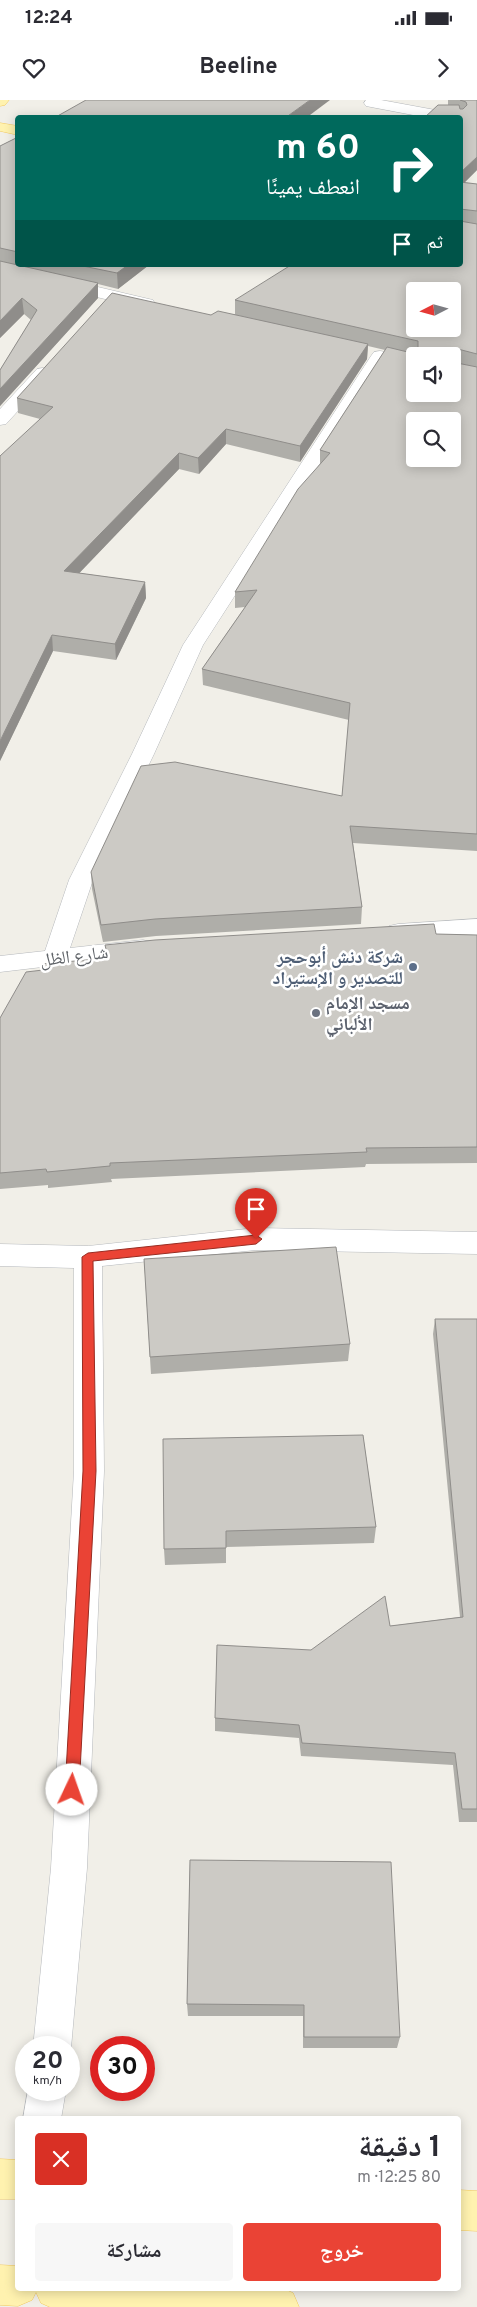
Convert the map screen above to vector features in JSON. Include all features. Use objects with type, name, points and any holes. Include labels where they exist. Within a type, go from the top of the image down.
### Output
[{"type":"main road","points":[[0,127],[15,130]]},
{"type":"main road","points":[[0,2179],[15,2180]]},
{"type":"main road","points":[[461,2210],[477,2211]]},
{"type":"main road","points":[[0,2285],[15,2286]]},
{"type":"main road","points":[[80,2291],[279,2307]]},
{"type":"street","points":[[354,100],[445,115]]},
{"type":"street","points":[[0,269],[160,306]]},
{"type":"street","points":[[99,310],[112,296]]},
{"type":"street","points":[[54,959],[81,880],[143,754],[192,645],[380,356]]},
{"type":"street","points":[[0,420],[53,361]]},
{"type":"street","points":[[380,933],[477,927]]},
{"type":"street","name":"شارع الظل","points":[[0,964],[166,946]]},
{"type":"street","points":[[0,1255],[88,1257],[256,1239],[461,1241],[477,1243]]},
{"type":"street","points":[[53,2036],[69,1868],[90,1471],[88,1257]]},
{"type":"street","points":[[43,2116],[45,2101]]},
{"type":"building","points":[[86,100],[310,100],[289,115],[59,115]]},
{"type":"building","points":[[460,100],[477,100],[477,157],[463,170],[463,115],[427,115],[438,105],[459,105],[460,109],[463,109],[467,105],[466,102]]},
{"type":"building","points":[[15,138],[15,251],[0,248],[0,146]]},
{"type":"building","points":[[463,182],[477,184],[477,211],[463,209]]},
{"type":"building","points":[[463,222],[477,224],[477,354],[461,350],[461,347],[418,347],[418,341],[235,300],[288,267],[463,267]]},
{"type":"building","points":[[0,261],[15,264],[15,267],[27,267],[98,283],[0,389],[0,370],[37,310],[22,298],[0,321]]},
{"type":"building","points":[[88,267],[125,267],[117,273]]},
{"type":"building","points":[[112,293],[211,315],[218,311],[368,344],[300,446],[226,429],[198,458],[179,453],[64,571],[145,582],[115,644],[52,635],[0,741],[0,456],[53,407],[17,398]]},
{"type":"building","points":[[387,347],[406,352],[406,402],[461,402],[461,364],[477,367],[477,834],[350,826],[362,907],[155,919],[101,925],[91,872],[141,766],[175,762],[342,796],[350,703],[202,669],[257,590],[235,592],[298,489],[330,453],[320,450]]},
{"type":"building","points":[[434,924],[436,934],[477,935],[477,1147],[366,1148],[367,1152],[110,1163],[110,1166],[47,1172],[46,1169],[0,1173],[0,1018],[26,972],[43,970],[42,964],[108,958],[105,945],[155,940]]},
{"type":"building","points":[[336,1247],[350,1344],[150,1357],[144,1259]]},
{"type":"building","points":[[435,1319],[477,1319],[477,1809],[462,1809],[455,1753],[302,1743],[299,1725],[215,1718],[217,1645],[311,1650],[385,1596],[390,1626],[463,1617]]},
{"type":"building","points":[[363,1435],[376,1527],[226,1531],[226,1548],[164,1549],[163,1439]]},
{"type":"building","points":[[190,1860],[391,1862],[400,2037],[304,2037],[304,2005],[187,2004]]},
{"type":"place","name":"شركة دنش أبوحجر للتصدير و الإستيراد","points":[[413,967]]},
{"type":"place","name":"مسجد الإمام الألباني","points":[[316,1013]]},
{"type":"route","points":[[72,1790],[90,1471],[88,1257],[256,1239]]}]
